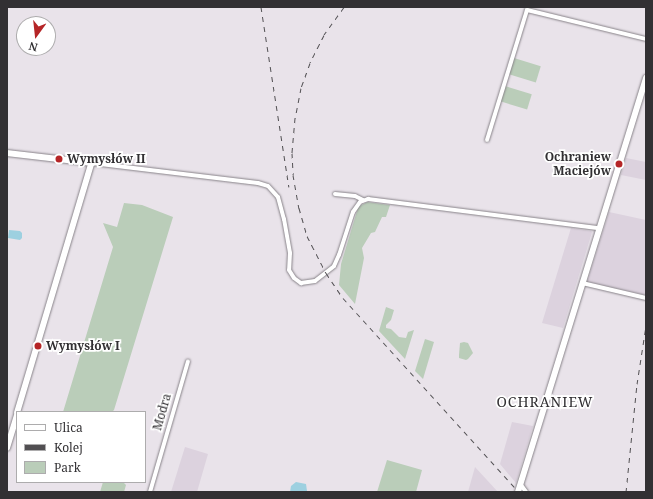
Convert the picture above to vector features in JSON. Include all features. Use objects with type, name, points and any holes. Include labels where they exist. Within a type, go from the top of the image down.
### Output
[{"type":"street","points":[[487,140],[527,10],[646,39]]},
{"type":"street","points":[[518,492],[646,78]]},
{"type":"street","points":[[7,152],[258,183],[268,186],[278,197],[284,219],[290,253],[290,270],[294,278],[301,283],[315,281],[334,266],[353,212],[357,205],[364,200]]},
{"type":"street","points":[[18,411],[92,163]]},
{"type":"street","points":[[335,194],[355,196],[364,200],[379,200],[599,228]]},
{"type":"street","points":[[582,283],[646,298]]},
{"type":"street","name":"Modra","points":[[150,492],[188,361]]},
{"type":"street","points":[[7,448],[16,418]]},
{"type":"street","points":[[521,485],[526,492]]},
{"type":"shaded area","points":[[626,158],[646,162],[646,180],[621,175]]},
{"type":"shaded area","points":[[609,212],[646,220],[646,295],[587,282]]},
{"type":"shaded area","points":[[571,228],[592,232],[563,328],[542,323]]},
{"type":"shaded area","points":[[512,422],[533,426],[516,483],[500,464]]},
{"type":"shaded area","points":[[185,447],[208,454],[197,492],[171,492]]},
{"type":"shaded area","points":[[475,467],[498,492],[468,492]]},
{"type":"green space","points":[[514,58],[541,66],[536,82],[509,74]]},
{"type":"green space","points":[[505,86],[532,94],[527,109],[500,101]]},
{"type":"green space","points":[[367,202],[390,205],[386,217],[382,217],[375,232],[371,233],[362,248],[364,258],[355,304],[339,285],[341,264],[358,207]]},
{"type":"green space","points":[[124,203],[142,205],[173,217],[114,410],[63,411],[113,247],[103,223],[117,227]]},
{"type":"green space","points":[[386,307],[394,310],[391,320],[386,325],[386,328],[391,329],[399,337],[406,338],[408,332],[414,330],[405,359],[379,331]]},
{"type":"green space","points":[[425,339],[434,342],[423,379],[415,371]]},
{"type":"green space","points":[[460,343],[468,343],[473,353],[466,360],[459,358]]},
{"type":"green space","points":[[387,460],[422,470],[416,492],[377,492]]},
{"type":"green space","points":[[103,483],[124,483],[126,485],[124,492],[100,492]]},
{"type":"water","points":[[9,230],[20,231],[22,233],[22,238],[20,240],[8,238]]},
{"type":"water","points":[[296,482],[306,484],[307,491],[290,492],[291,486]]},
{"type":"railway","points":[[261,7],[289,187]]},
{"type":"railway","points":[[344,7],[324,35],[310,63],[301,88],[295,118],[292,153],[293,175],[299,208],[307,236],[326,273],[343,298],[519,492]]},
{"type":"railway","points":[[626,492],[637,384],[646,326]]},
{"type":"place","name":"Wymysłów II","points":[[59,159]]},
{"type":"place","name":"Ochraniew Maciejów","points":[[619,164]]},
{"type":"place","name":"Wymysłów I","points":[[38,346]]},
{"type":"district","name":"OCHRANIEW","points":[[545,402]]}]
